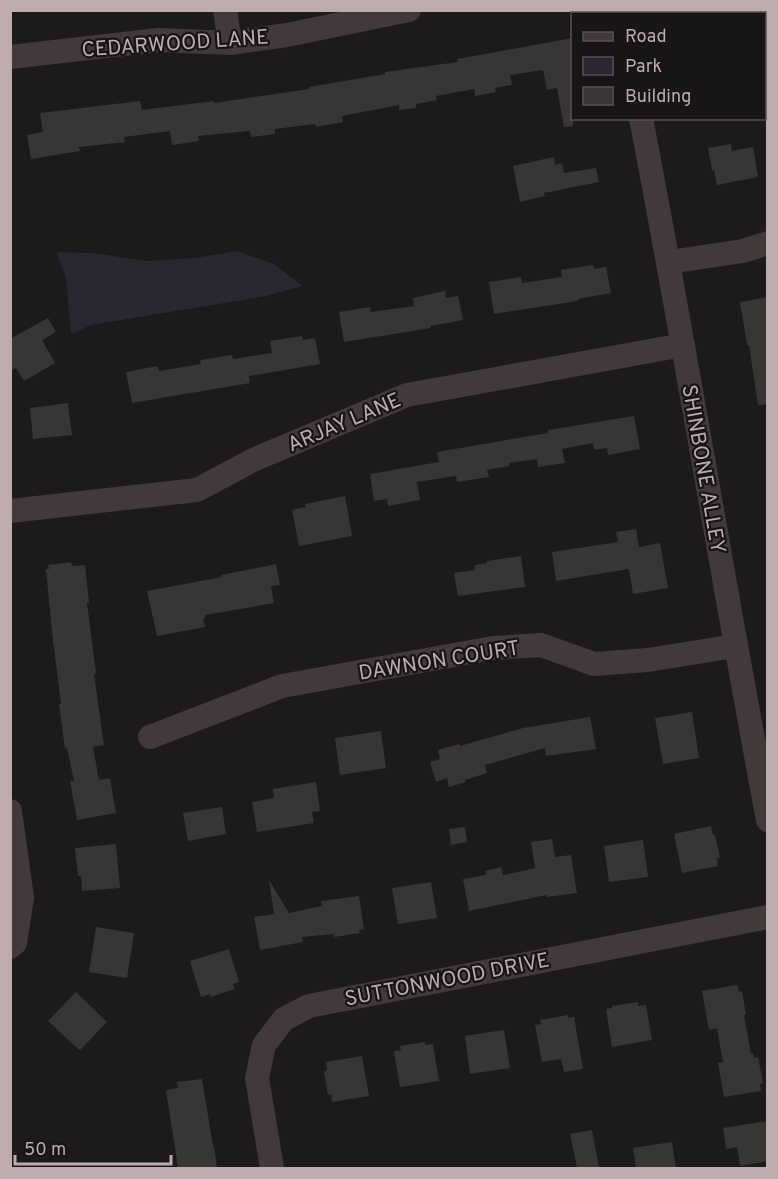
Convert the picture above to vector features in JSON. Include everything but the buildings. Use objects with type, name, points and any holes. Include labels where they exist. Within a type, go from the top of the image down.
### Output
[{"type":"street","points":[[225,10],[230,44]]},
{"type":"street","name":"CEDARWOOD LANE","points":[[10,57],[159,40],[230,44],[409,10]]},
{"type":"street","name":"SHINBONE ALLEY","points":[[641,120],[669,262],[735,646],[768,820]]},
{"type":"street","points":[[669,262],[743,251],[768,243]]},
{"type":"street","name":"ARJAY LANE","points":[[10,511],[197,490],[253,460],[407,395],[683,345]]},
{"type":"street","name":"DAWNON COURT","points":[[150,737],[282,686],[493,648],[541,645],[594,664],[648,660],[735,646]]},
{"type":"street","points":[[10,811],[22,898],[15,943],[10,947]]},
{"type":"street","name":"SUTTONWOOD DRIVE","points":[[272,1168],[256,1078],[264,1045],[284,1019],[309,1006],[768,917]]},
{"type":"green space","points":[[237,251],[274,264],[303,286],[266,296],[91,325],[71,334],[66,277],[56,252],[93,253],[147,261],[194,258]]}]
